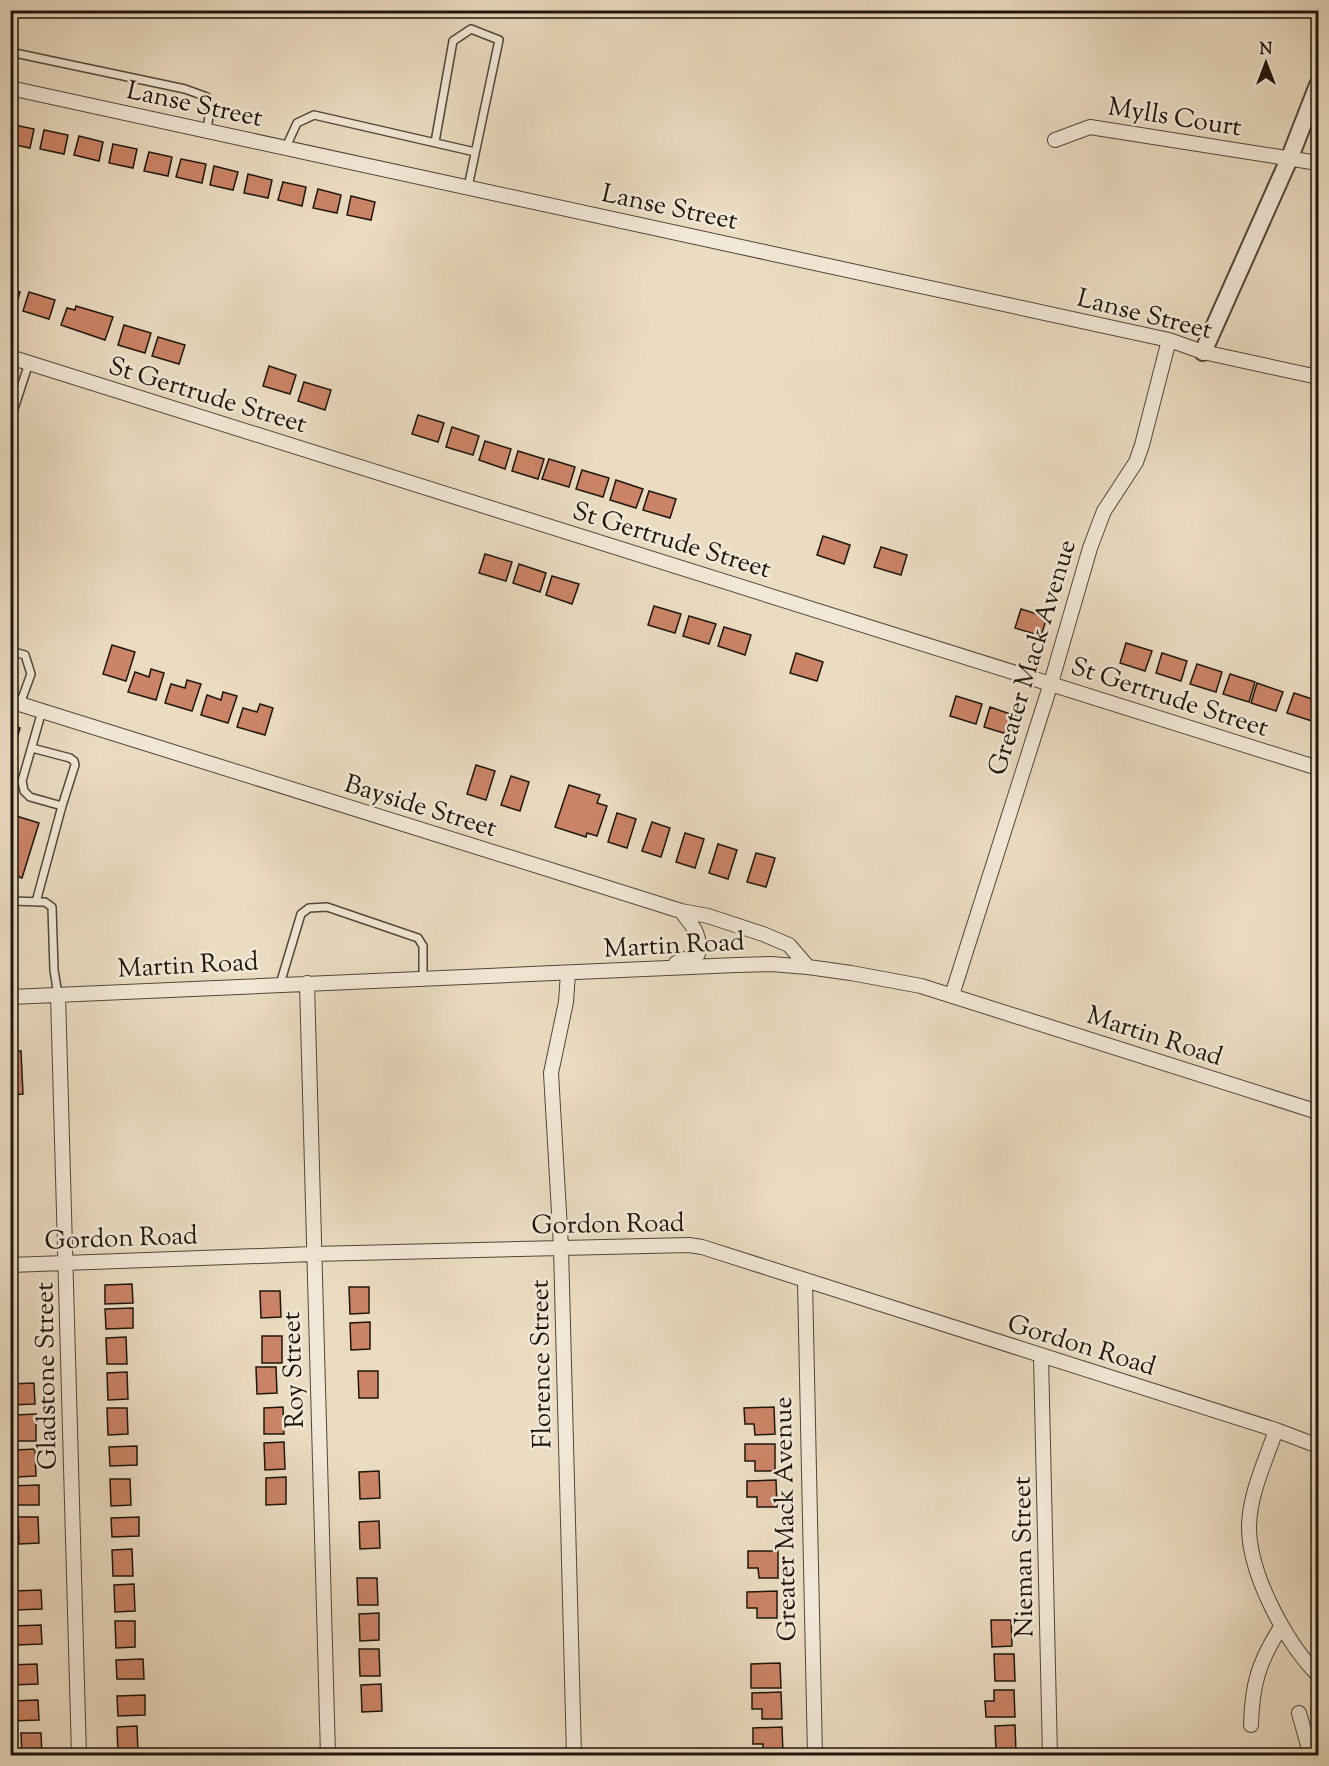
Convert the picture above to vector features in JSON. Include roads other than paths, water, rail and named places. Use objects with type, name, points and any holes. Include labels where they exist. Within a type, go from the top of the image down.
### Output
[{"type":"street","points":[[1203,352],[1290,157],[1318,85]]},
{"type":"street","name":"Lanse Street","points":[[10,88],[1169,340],[1203,352],[1318,376]]},
{"type":"street","name":"Mylls Court","points":[[1055,140],[1090,127],[1318,163]]},
{"type":"street","name":"Greater Mack Avenue","points":[[952,995],[1051,683],[1090,548],[1104,511],[1136,462],[1169,340]]},
{"type":"street","name":"St Gertrude Street","points":[[10,357],[1318,768]]},
{"type":"street","name":"Bayside Street","points":[[15,702],[681,911],[708,916],[789,945],[808,967]]},
{"type":"street","points":[[644,970],[679,962],[698,954],[700,944],[698,933],[681,911]]},
{"type":"street","name":"Martin Road","points":[[10,997],[748,965],[808,967],[886,979],[952,995],[1318,1112]]},
{"type":"street","name":"Florence Street","points":[[568,973],[566,1002],[551,1072],[561,1247],[574,1755]]},
{"type":"street","name":"Roy Street","points":[[307,983],[328,1755]]},
{"type":"street","name":"Gladstone Street","points":[[58,995],[79,1755]]},
{"type":"street","name":"Gordon Road","points":[[10,1265],[313,1254],[689,1245],[702,1247],[1276,1430],[1318,1446]]},
{"type":"street","name":"Greater Mack Avenue","points":[[805,1281],[815,1755]]},
{"type":"street","name":"Nieman Street","points":[[1041,1356],[1050,1755]]},
{"type":"street","points":[[1276,1430],[1255,1496],[1249,1528],[1259,1572],[1281,1627],[1302,1658],[1318,1675]]},
{"type":"street","points":[[1251,1725],[1256,1674],[1262,1658],[1281,1627]]},
{"type":"street","points":[[1299,1713],[1308,1745],[1308,1755]]},
{"type":"lane","points":[[435,142],[453,41],[471,29],[499,40],[468,187]]},
{"type":"lane","points":[[10,52],[185,89],[207,97],[210,109],[207,130]]},
{"type":"lane","points":[[286,147],[297,123],[314,115],[476,152]]},
{"type":"lane","points":[[10,421],[29,363]]},
{"type":"lane","points":[[10,651],[25,655],[31,674],[15,702]]},
{"type":"lane","points":[[42,711],[22,781],[24,791],[30,797],[62,806]]},
{"type":"lane","points":[[32,748],[70,758],[75,765],[36,902]]},
{"type":"lane","points":[[10,901],[49,904],[53,911],[54,970],[58,995]]},
{"type":"lane","points":[[280,984],[302,914],[309,908],[327,907],[418,938],[423,946],[423,979]]}]
